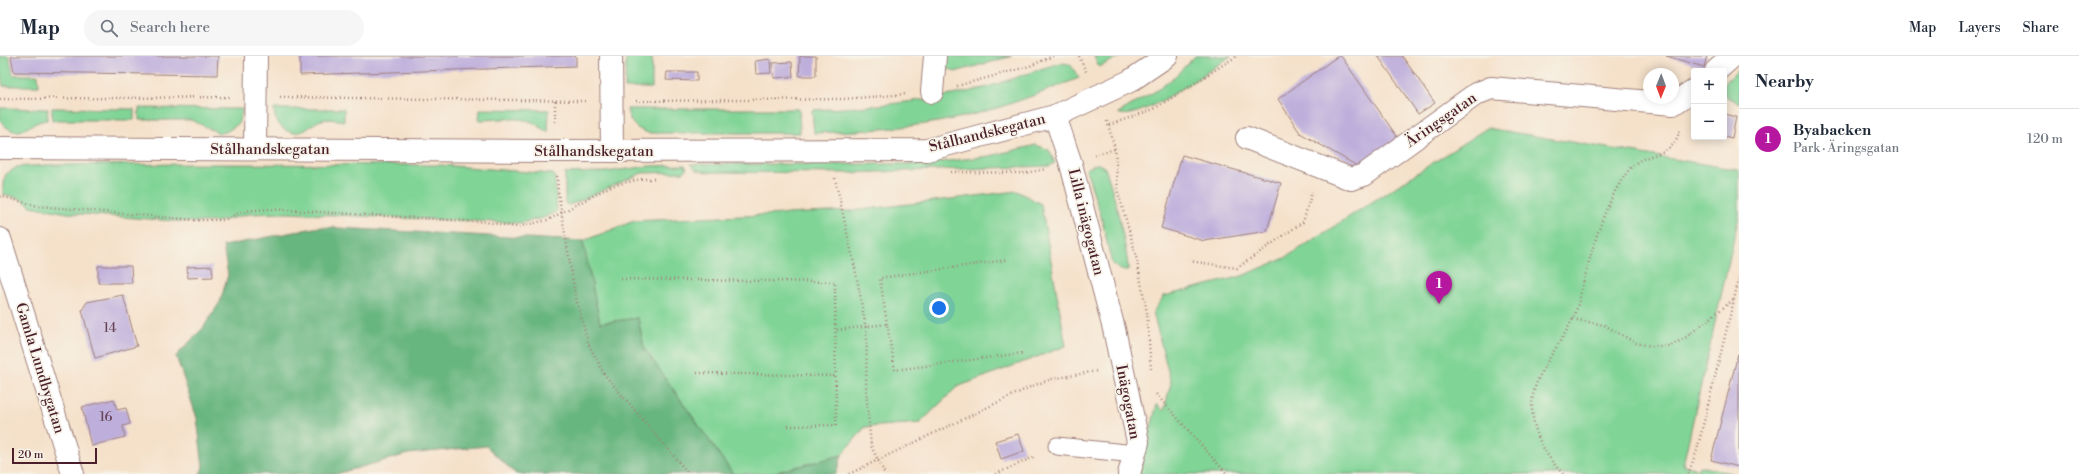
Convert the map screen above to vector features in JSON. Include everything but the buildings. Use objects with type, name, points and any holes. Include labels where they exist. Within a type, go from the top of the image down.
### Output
[{"type":"street","points":[[255,148],[256,56]]},
{"type":"street","points":[[611,56],[612,151]]},
{"type":"street","points":[[932,92],[935,56]]},
{"type":"street","name":"Stålhandskegatan","points":[[0,148],[255,148],[612,151],[927,150],[1055,116],[1130,81],[1167,56]]},
{"type":"street","points":[[1720,68],[1734,56]]},
{"type":"street","name":"Äringsgatan","points":[[1247,138],[1350,179],[1364,175],[1476,94],[1491,88],[1643,101]]},
{"type":"street","points":[[1679,100],[1691,92]]},
{"type":"street","name":"Lilla inägogatan","points":[[1055,116],[1071,164],[1114,329]]},
{"type":"street","name":"Gamla Lundbygatan","points":[[0,239],[73,474]]},
{"type":"street","name":"Inägogatan","points":[[1114,329],[1138,442],[1132,464]]},
{"type":"lane","points":[[1057,446],[1132,464]]},
{"type":"path","points":[[0,99],[255,96],[611,102],[844,99],[932,92],[1015,71],[1053,56]]},
{"type":"path","points":[[1079,56],[1109,125],[1115,149],[1118,192],[1135,251],[1146,313],[1151,375]]},
{"type":"path","points":[[1109,125],[1154,109],[1237,56]]},
{"type":"path","points":[[1563,474],[1544,450],[1537,435],[1532,407],[1534,394],[1543,369],[1573,318],[1599,228],[1615,191],[1629,170],[1643,158],[1672,148],[1678,140],[1681,123],[1673,104]]},
{"type":"path","points":[[944,172],[1025,173],[1071,164],[1115,149]]},
{"type":"path","points":[[1189,261],[1237,268],[1303,222],[1320,166]]},
{"type":"path","points":[[0,196],[38,206],[195,220],[224,220],[243,211],[269,209],[486,222],[517,227],[548,220],[611,186],[641,179],[655,178]]},
{"type":"path","points":[[827,178],[842,178]]},
{"type":"path","points":[[835,178],[856,273],[866,327],[868,414],[872,446],[885,474]]},
{"type":"path","points":[[558,191],[575,294],[588,343],[604,374],[689,474]]},
{"type":"path","points":[[1006,260],[880,278],[895,370],[1023,353]]},
{"type":"path","points":[[621,279],[835,282],[837,330],[836,425],[788,426]]},
{"type":"path","points":[[1688,474],[1697,450],[1739,280]]},
{"type":"path","points":[[1573,318],[1604,325],[1636,343],[1652,346],[1670,346],[1685,338],[1733,300]]},
{"type":"path","points":[[837,330],[887,324]]},
{"type":"path","points":[[849,474],[1032,386],[1052,379],[1104,370],[1121,361]]},
{"type":"path","points":[[697,373],[836,376]]},
{"type":"path","points":[[1152,391],[1227,474]]},
{"type":"path","points":[[996,474],[1057,446]]},
{"type":"green space","points":[[0,56],[9,56],[13,75],[38,75],[39,86],[3,86],[0,71]]},
{"type":"green space","points":[[626,56],[652,56],[652,88],[625,88]]},
{"type":"green space","points":[[942,56],[1012,56],[955,72],[950,69],[941,71]]},
{"type":"green space","points":[[1094,56],[1122,56],[1099,67]]},
{"type":"green space","points":[[1195,56],[1231,56],[1174,94],[1157,103],[1141,111],[1127,114],[1118,113],[1154,92],[1172,79]]},
{"type":"green space","points":[[1061,63],[1070,64],[1079,78],[1036,95],[993,109],[945,121],[908,126],[814,133],[812,110],[935,98],[987,87]]},
{"type":"green space","points":[[1739,69],[1739,103],[1727,97],[1727,81]]},
{"type":"green space","points":[[0,108],[48,109],[47,120],[23,130],[12,130],[6,127],[0,120]]},
{"type":"green space","points":[[52,108],[134,109],[134,120],[52,120]]},
{"type":"green space","points":[[139,108],[243,109],[238,124],[226,132],[219,133],[191,120],[139,120]]},
{"type":"green space","points":[[274,109],[344,109],[344,121],[324,119],[308,129],[292,132],[282,128],[276,120]]},
{"type":"green space","points":[[480,109],[549,110],[548,132],[526,120],[479,120]]},
{"type":"green space","points":[[627,109],[799,109],[800,133],[648,133],[633,124],[629,118]]},
{"type":"green space","points":[[1487,128],[1739,170],[1739,216],[1683,465],[1698,469],[1699,466],[1735,474],[1139,474],[1157,404],[1164,411],[1171,383],[1153,312],[1164,296],[1242,276],[1285,258]]},
{"type":"green space","points":[[1036,145],[1049,150],[1055,163],[1050,166],[847,173],[708,172],[697,170],[690,164],[924,164],[990,156]]},
{"type":"green space","points":[[1096,164],[1104,167],[1111,185],[1123,234],[1128,270],[1121,270],[1112,264],[1101,216],[1086,169]]},
{"type":"green space","points":[[47,165],[441,165],[553,174],[555,178],[557,211],[543,218],[520,223],[287,213],[249,214],[217,222],[189,222],[67,213],[31,206],[21,199],[3,194],[3,183],[6,174],[17,167]]},
{"type":"green space","points":[[685,165],[687,169],[684,172],[642,173],[575,203],[568,205],[565,203],[565,173],[605,172],[650,166]]},
{"type":"green space","points":[[1017,191],[1041,204],[1066,346],[957,387],[920,423],[865,427],[842,455],[769,474],[733,474],[644,348],[638,318],[600,323],[583,241],[634,221],[851,211]]},
{"type":"green space","points":[[319,227],[583,241],[600,323],[638,318],[644,348],[733,474],[516,474],[486,446],[408,454],[336,474],[200,474],[203,467],[197,418],[176,356],[203,328],[220,302],[228,275],[223,246]]},
{"type":"green space","points":[[842,455],[836,474],[769,474]]},
{"type":"place","name":"Byabacken","points":[[1439,304]]}]
